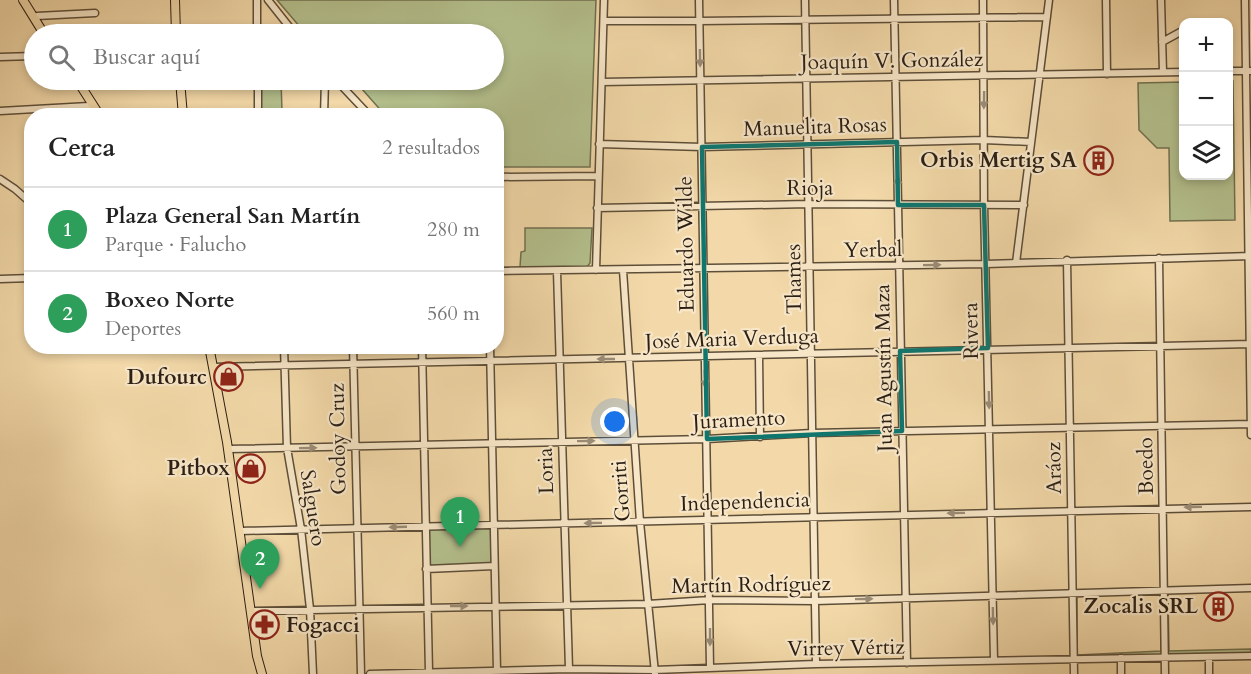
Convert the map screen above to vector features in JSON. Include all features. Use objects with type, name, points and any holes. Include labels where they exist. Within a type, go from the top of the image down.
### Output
[{"type":"main road","points":[[22,0],[40,24]]},
{"type":"main road","points":[[27,0],[39,24]]},
{"type":"main road","points":[[175,0],[176,24]]},
{"type":"main road","points":[[78,90],[88,106]]},
{"type":"main road","points":[[83,90],[95,108]]},
{"type":"main road","points":[[181,90],[182,108]]},
{"type":"main road","points":[[211,354],[228,449],[257,656],[262,674]]},
{"type":"main road","points":[[257,656],[255,664],[257,674]]},
{"type":"street","points":[[257,0],[257,24]]},
{"type":"street","points":[[268,0],[287,24]]},
{"type":"street","points":[[596,270],[604,0]]},
{"type":"street","name":"Eduardo Wilde","points":[[699,0],[710,667]]},
{"type":"street","name":"Thames","points":[[806,0],[816,664]]},
{"type":"street","name":"Juan Agustín Maza","points":[[894,0],[907,663]]},
{"type":"street","name":"Rivera","points":[[982,0],[994,660]]},
{"type":"street","points":[[1016,263],[1049,0]]},
{"type":"street","points":[[1106,0],[1107,74]]},
{"type":"street","points":[[1161,0],[1163,72]]},
{"type":"street","points":[[1247,5],[1251,435]]},
{"type":"street","points":[[35,17],[95,14]]},
{"type":"street","points":[[604,21],[1047,17]]},
{"type":"street","points":[[1162,42],[1179,32]]},
{"type":"street","points":[[0,57],[24,57]]},
{"type":"street","name":"Joaquín V. González","points":[[602,82],[1179,72]]},
{"type":"street","points":[[258,90],[258,108]]},
{"type":"street","points":[[324,108],[325,90]]},
{"type":"street","points":[[345,90],[362,108]]},
{"type":"street","points":[[53,108],[88,106]]},
{"type":"street","points":[[0,111],[24,110]]},
{"type":"street","name":"Manuelita Rosas","points":[[599,144],[702,147],[984,140],[1031,142]]},
{"type":"street","points":[[504,177],[598,176]]},
{"type":"street","points":[[0,179],[24,198]]},
{"type":"street","name":"Rioja","points":[[597,208],[809,204],[1024,205]]},
{"type":"street","name":"Yerbal","points":[[504,271],[810,268],[1250,256]]},
{"type":"street","name":"Boedo","points":[[1159,258],[1165,674]]},
{"type":"street","name":"Aráoz","points":[[1067,260],[1074,674]]},
{"type":"street","name":"Gorriti","points":[[623,270],[640,522],[655,672]]},
{"type":"street","name":"Loria","points":[[557,271],[569,669]]},
{"type":"street","points":[[0,279],[24,278]]},
{"type":"street","name":"José Maria Verduga","points":[[213,367],[759,356],[988,348],[1250,344]]},
{"type":"street","name":"Salguero","points":[[284,354],[287,448],[302,529],[310,609],[313,674]]},
{"type":"street","name":"Godoy Cruz","points":[[353,354],[361,674]]},
{"type":"street","points":[[423,354],[429,672]]},
{"type":"street","points":[[490,354],[497,671]]},
{"type":"street","points":[[759,356],[760,436]]},
{"type":"street","name":"Juramento","points":[[228,449],[1251,424]]},
{"type":"street","name":"Independencia","points":[[240,531],[494,523],[640,522],[1251,507]]},
{"type":"street","points":[[426,569],[494,566]]},
{"type":"street","name":"Martín Rodríguez","points":[[251,611],[426,606],[648,604],[710,600],[815,601],[1251,588]]},
{"type":"street","name":"Virrey Vértiz","points":[[370,674],[569,669],[655,672],[710,667],[816,664],[1251,656]]},
{"type":"street","points":[[1209,657],[1209,674]]},
{"type":"street","points":[[1121,658],[1121,674]]},
{"type":"highlighted area","points":[[897,142],[898,205],[984,205],[988,348],[900,351],[902,431],[707,439],[702,147]]},
{"type":"green space","points":[[277,0],[596,0],[590,167],[504,167],[504,108],[379,108],[363,90],[504,90],[504,24],[297,24]]},
{"type":"green space","points":[[1233,81],[1235,220],[1170,221],[1169,148],[1157,148],[1139,130],[1138,83],[1179,82],[1179,180],[1233,180]]},
{"type":"green space","points":[[261,90],[281,90],[282,108],[261,108]]},
{"type":"green space","points":[[525,228],[592,228],[590,263],[587,267],[520,267],[521,252],[525,251]]},
{"type":"green space","points":[[490,526],[492,529],[491,564],[428,567],[427,528]]},
{"type":"green space","points":[[1161,595],[1163,654],[1075,658],[1075,596],[1077,596],[1077,655],[1161,651]]},
{"type":"green space","points":[[1166,595],[1168,595],[1169,651],[1251,649],[1251,653],[1167,654]]},
{"type":"place","name":"Orbis Mertig SA","points":[[1098,160]]},
{"type":"place","name":"Dufourc","points":[[228,377]]},
{"type":"place","name":"Pitbox","points":[[251,468]]},
{"type":"place","name":"Plaza General San Martín","points":[[460,547]]},
{"type":"place","name":"Boxeo Norte","points":[[260,589]]},
{"type":"place","name":"Zocalis SRL","points":[[1219,606]]},
{"type":"place","name":"Fogacci","points":[[265,625]]}]
